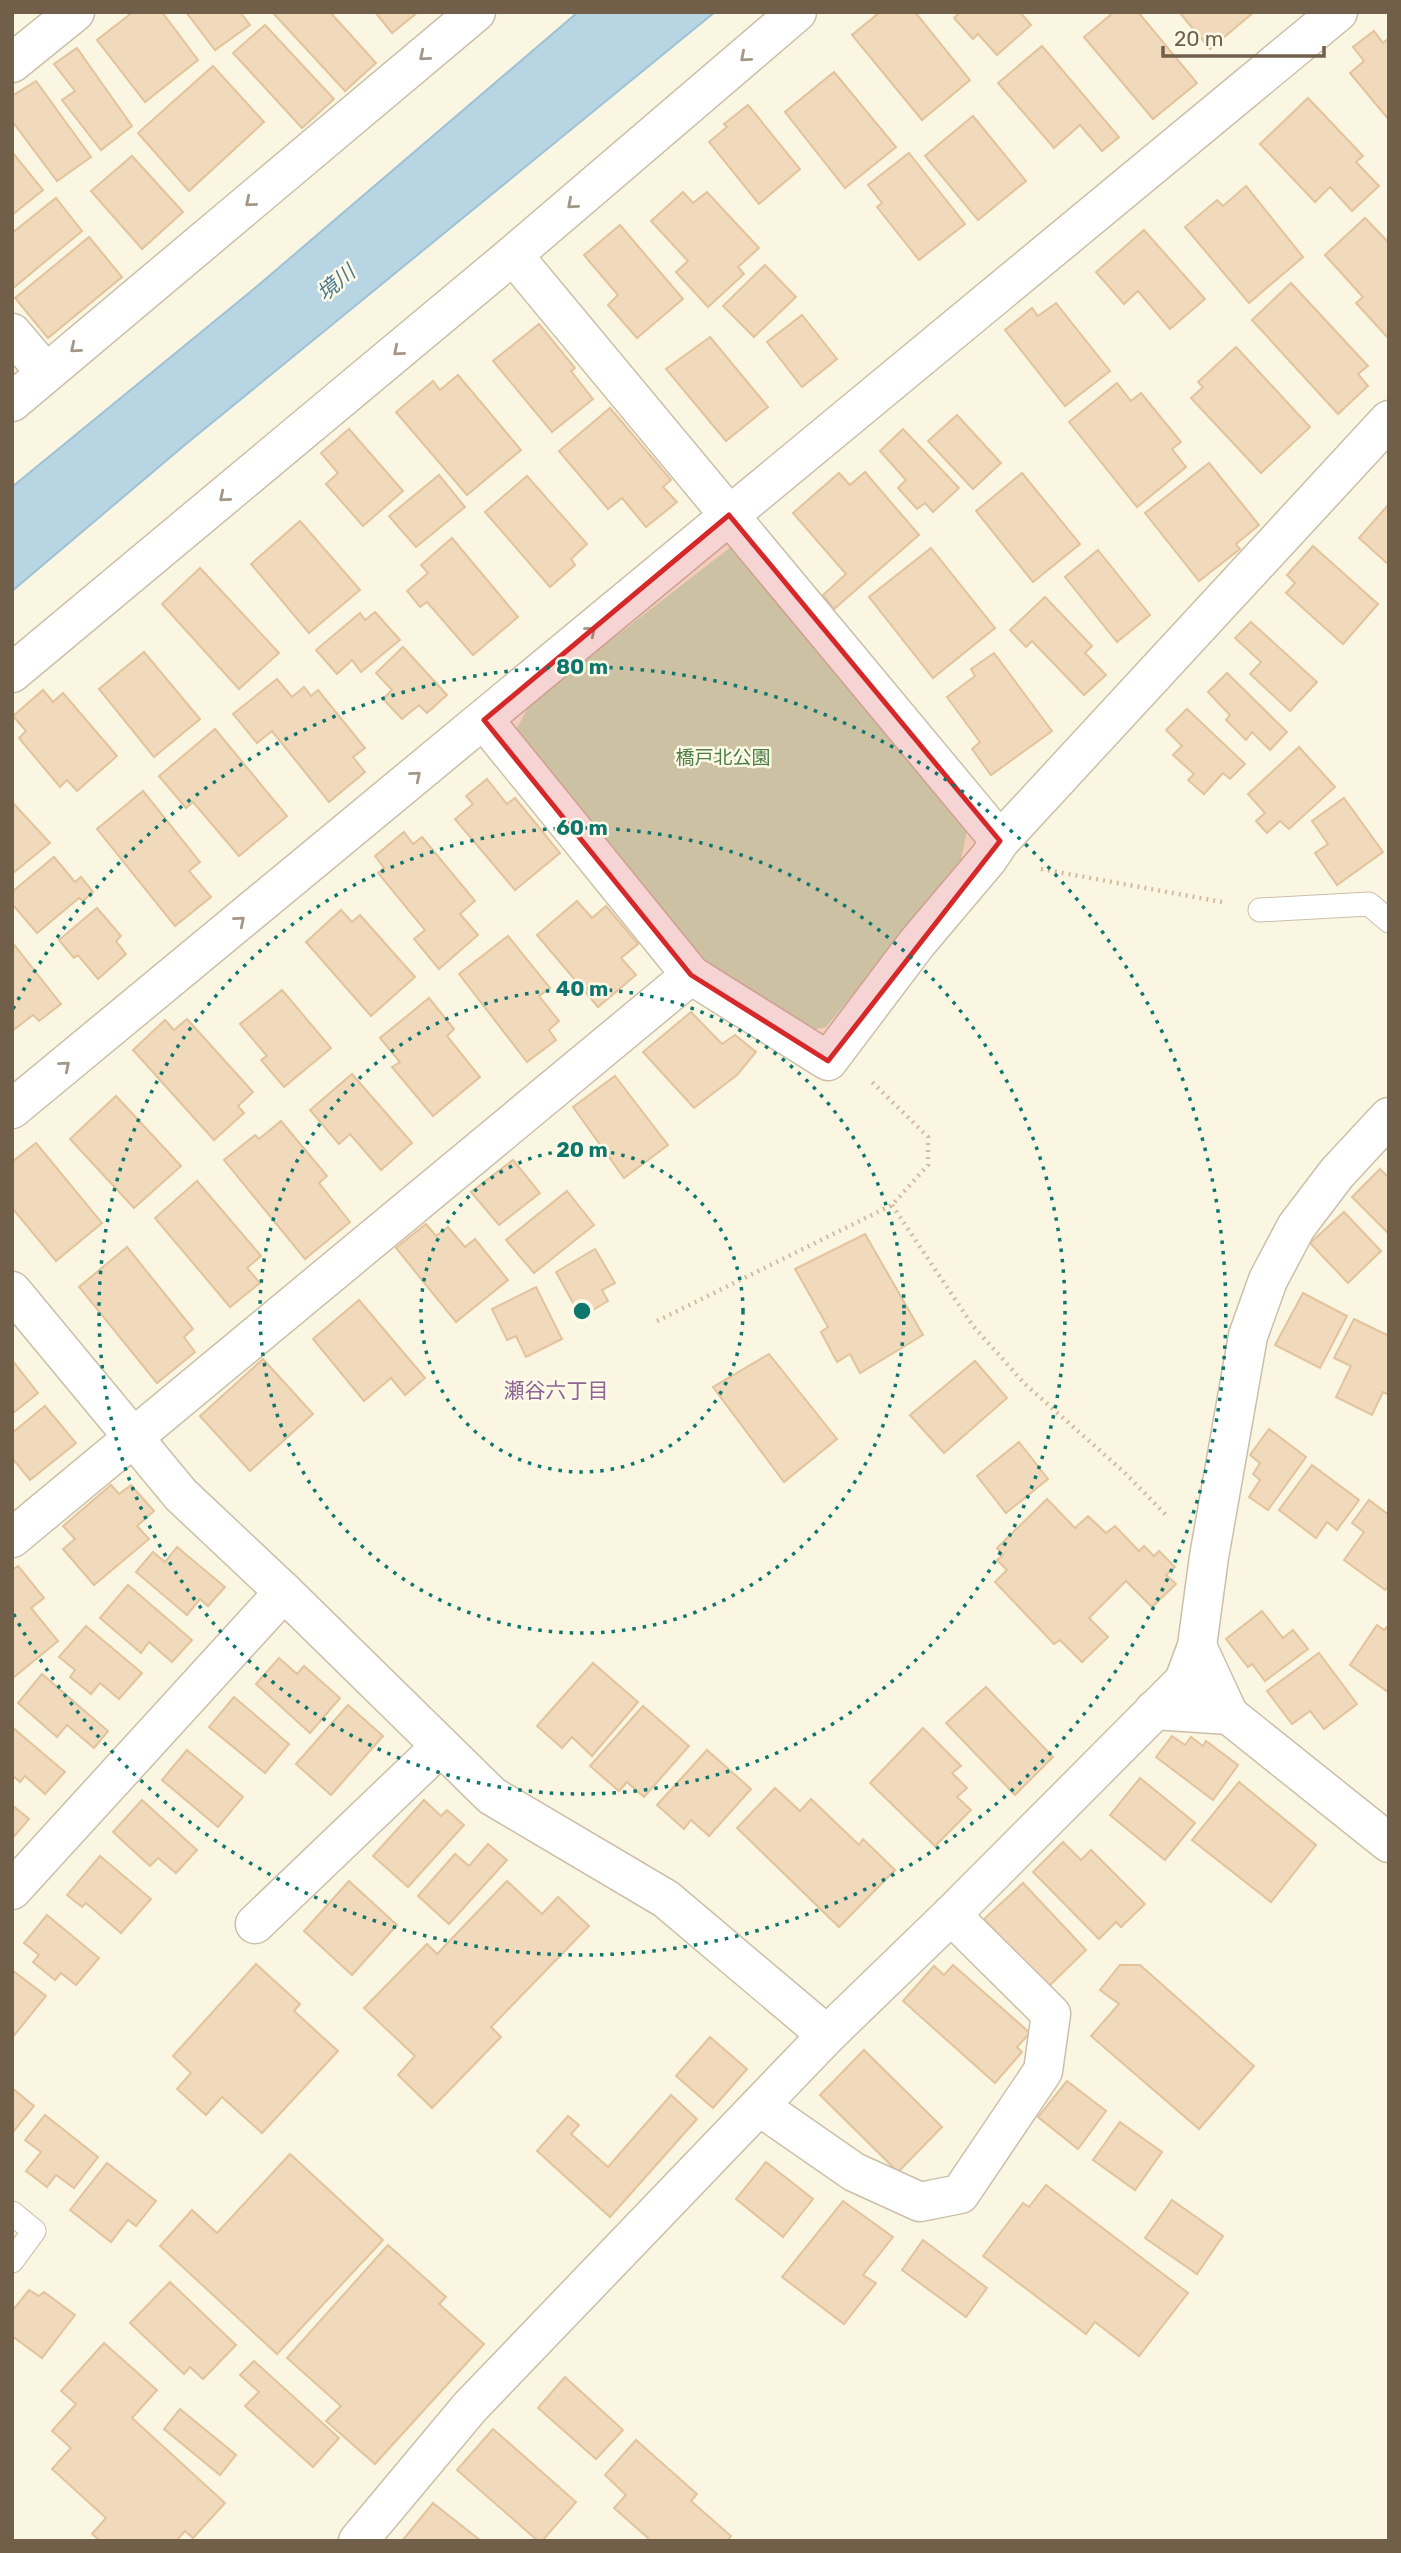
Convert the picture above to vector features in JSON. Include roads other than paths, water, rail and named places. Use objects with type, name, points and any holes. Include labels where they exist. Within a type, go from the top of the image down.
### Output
[{"type":"street","points":[[12,64],[75,12]]},
{"type":"street","points":[[12,402],[476,12]]},
{"type":"street","points":[[12,673],[513,255],[797,12]]},
{"type":"street","points":[[12,1109],[1338,12]]},
{"type":"street","points":[[513,255],[729,515],[994,850]]},
{"type":"street","points":[[12,333],[46,373]]},
{"type":"street","points":[[484,720],[691,975],[828,1061],[917,943],[994,850],[1389,420]]},
{"type":"street","points":[[12,1538],[691,975]]},
{"type":"street","points":[[358,2541],[470,2407],[827,2035],[1184,1681],[1198,1646],[1209,1557],[1248,1336],[1268,1280],[1296,1227],[1337,1173],[1389,1117]]},
{"type":"street","points":[[12,1291],[181,1495],[284,1591],[492,1796],[666,1899],[827,2035]]},
{"type":"street","points":[[12,1890],[284,1591]]},
{"type":"street","points":[[1198,1646],[1228,1715],[1389,1843]]},
{"type":"street","points":[[1154,1710],[1228,1715]]},
{"type":"street","points":[[255,1924],[440,1747]]},
{"type":"street","points":[[759,2106],[853,2172],[920,2202],[960,2194],[1043,2071],[1051,2014],[951,1914]]},
{"type":"lane","points":[[1260,910],[1369,904],[1389,921]]},
{"type":"lane","points":[[12,2213],[34,2231],[12,2262]]},
{"type":"water","name":"境川","points":[[578,12],[715,12],[186,444],[12,591],[12,487],[255,288]]},
{"type":"district","name":"瀬谷六丁目","points":[[556,1391]]},
{"type":"park label","name":"橋戸北公園","points":[[723,757]]}]
